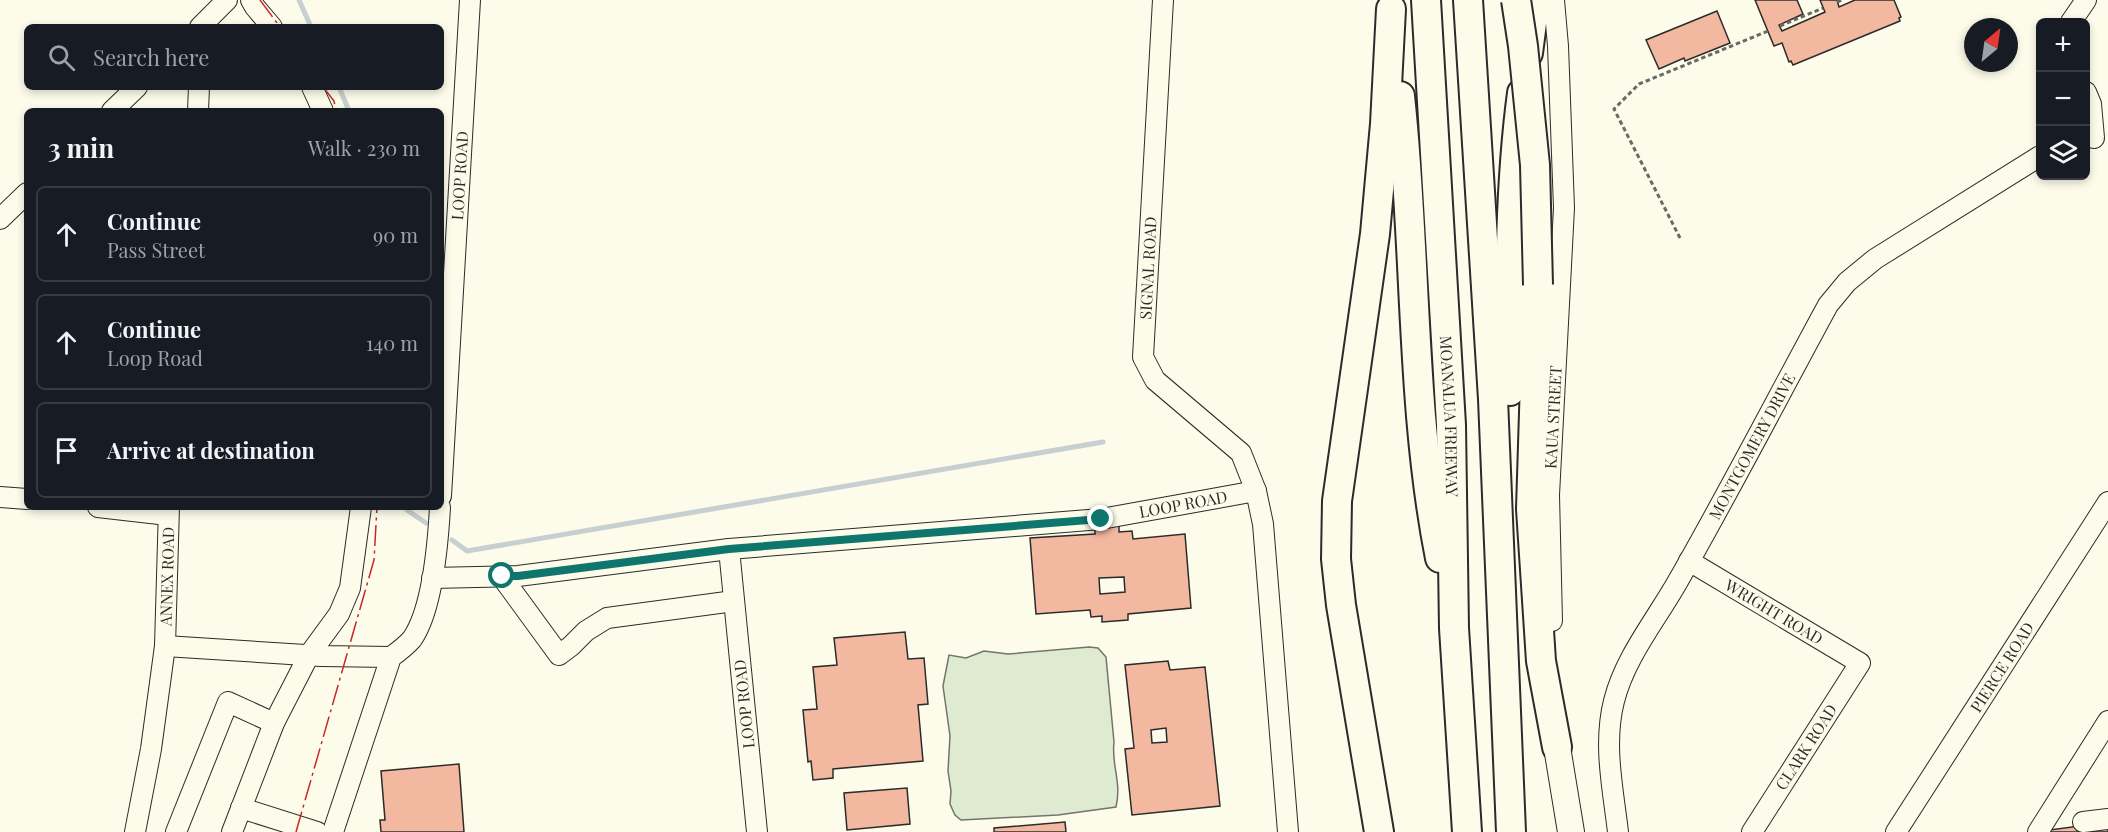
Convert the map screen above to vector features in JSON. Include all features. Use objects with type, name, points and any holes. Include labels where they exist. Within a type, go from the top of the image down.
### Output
[{"type":"highway","name":"MOANALUA FREEWAY","points":[[1426,0],[1451,425],[1454,628],[1467,832]]},
{"type":"highway","points":[[1467,0],[1492,388],[1511,832]]},
{"type":"highway","points":[[1516,0],[1535,165],[1538,285],[1532,509],[1541,661],[1557,747]]},
{"type":"highway","points":[[1501,561],[1510,409],[1510,270],[1515,147],[1535,0]]},
{"type":"highway","points":[[1390,5],[1404,128],[1419,380],[1432,515],[1454,628]]},
{"type":"highway","points":[[1379,832],[1341,605],[1336,559],[1337,501],[1375,234],[1385,123],[1390,5]]},
{"type":"main road","name":"KAUA STREET","points":[[1557,747],[1571,832]]},
{"type":"street","points":[[204,24],[226,0]]},
{"type":"street","points":[[251,0],[269,24]]},
{"type":"street","name":"LOOP ROAD","points":[[444,445],[470,0]]},
{"type":"street","name":"SIGNAL ROAD","points":[[1163,0],[1143,357],[1155,380],[1241,453],[1256,491]]},
{"type":"street","name":"KAUA STREET","points":[[1554,0],[1564,208],[1549,495],[1557,747]]},
{"type":"street","points":[[2073,18],[2086,0]]},
{"type":"street","points":[[115,108],[134,90]]},
{"type":"street","points":[[198,108],[199,90]]},
{"type":"street","points":[[313,90],[322,108]]},
{"type":"street","points":[[2090,102],[2096,138]]},
{"type":"street","name":"MONTGOMERY DRIVE","points":[[1618,832],[1609,750],[1610,719],[1614,700],[1628,664],[1689,561],[1828,305],[1846,282],[1875,259],[2036,158]]},
{"type":"street","points":[[0,219],[24,196]]},
{"type":"street","points":[[1256,491],[1263,524],[1288,832]]},
{"type":"street","name":"LOOP ROAD","points":[[757,832],[729,549],[1101,519],[1256,491]]},
{"type":"street","points":[[0,496],[24,499]]},
{"type":"street","name":"PIERCE ROAD","points":[[1896,832],[2108,502]]},
{"type":"street","points":[[151,510],[169,511]]},
{"type":"street","points":[[232,832],[273,723],[309,655],[339,614],[346,600],[350,588],[361,510]]},
{"type":"street","points":[[333,832],[391,657],[411,640],[424,611],[432,578],[440,510]]},
{"type":"street","name":"ANNEX ROAD","points":[[135,832],[151,749],[165,646],[169,511]]},
{"type":"street","points":[[432,578],[518,576],[729,549]]},
{"type":"street","name":"WRIGHT ROAD","points":[[1689,561],[1860,663]]},
{"type":"street","points":[[502,576],[559,655],[586,631],[607,618],[734,601]]},
{"type":"street","points":[[165,646],[309,655],[391,657]]},
{"type":"street","name":"CLARK ROAD","points":[[1752,832],[1860,663]]},
{"type":"street","points":[[176,832],[228,702],[273,723]]},
{"type":"street","points":[[2038,832],[2106,730]]},
{"type":"street","points":[[241,808],[317,832]]},
{"type":"street","points":[[2083,822],[2108,819]]},
{"type":"path","points":[[1837,2],[1842,0]]},
{"type":"path","points":[[1780,26],[1823,8]]},
{"type":"path","points":[[1680,238],[1614,109],[1639,84],[1768,31]]},
{"type":"green space","points":[[1098,648],[1106,657],[1118,790],[1116,807],[1058,815],[961,820],[955,815],[950,804],[948,771],[950,736],[943,686],[949,655],[966,658],[984,651],[1008,654]]},
{"type":"building","points":[[1755,0],[1797,0],[1803,14],[1779,25],[1782,31],[1825,12],[1820,0],[1837,0],[1839,7],[1855,0],[1894,0],[1901,17],[1900,21],[1793,65],[1791,61],[1789,62],[1782,43],[1774,46]]},
{"type":"building","points":[[1717,11],[1730,43],[1659,69],[1646,40]]},
{"type":"building","points":[[1119,526],[1119,532],[1132,531],[1133,539],[1185,534],[1191,608],[1128,614],[1128,620],[1102,622],[1102,616],[1091,617],[1090,610],[1036,614],[1030,538],[1095,534],[1095,528]],"holes":[[[1124,577],[1125,592],[1100,594],[1099,578]]]},
{"type":"building","points":[[905,632],[908,659],[924,658],[928,704],[918,705],[923,761],[833,769],[833,778],[813,780],[811,761],[808,762],[803,710],[817,709],[813,667],[837,665],[834,638]]},
{"type":"building","points":[[1168,661],[1170,670],[1205,667],[1220,806],[1132,815],[1125,749],[1134,748],[1125,665]],"holes":[[[1166,728],[1167,742],[1152,743],[1151,730]]]},
{"type":"building","points":[[459,764],[464,832],[381,832],[380,820],[385,820],[381,771]]},
{"type":"building","points":[[907,788],[910,824],[847,830],[844,793]]},
{"type":"building","points":[[1065,822],[1066,832],[994,832],[994,828]]},
{"type":"building","points":[[2095,824],[2108,826],[2108,832],[2050,832],[2049,830]]},
{"type":"waterway","points":[[299,0],[310,24]]},
{"type":"waterway","points":[[340,90],[348,108]]},
{"type":"waterway","points":[[452,540],[467,551],[1103,442]]},
{"type":"waterway","points":[[407,510],[426,523]]},
{"type":"power","points":[[260,0],[278,24]]},
{"type":"power","points":[[325,90],[334,101],[335,108]]},
{"type":"power","points":[[296,832],[374,560],[377,510]]},
{"type":"route","points":[[502,576],[518,576],[729,549],[1101,519]]}]
